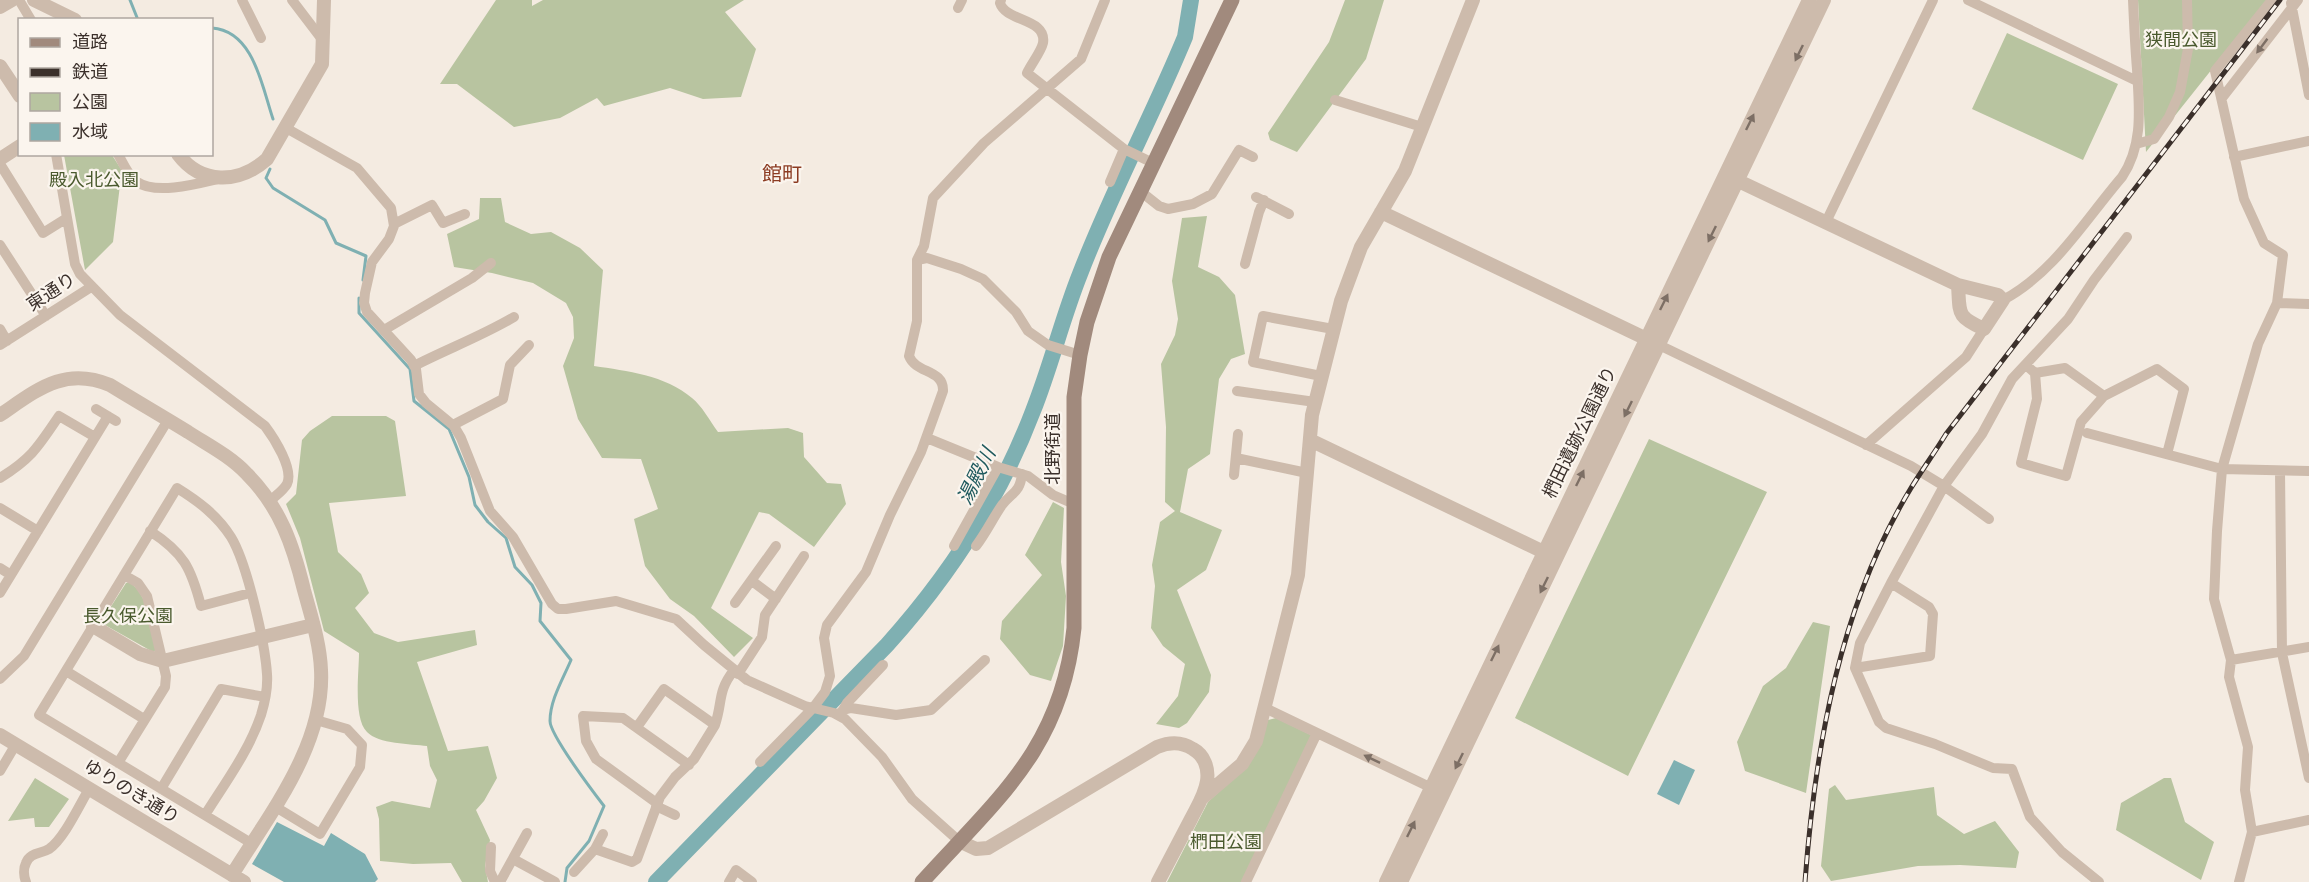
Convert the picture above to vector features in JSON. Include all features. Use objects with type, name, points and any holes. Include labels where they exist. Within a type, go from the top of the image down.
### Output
[{"type":"main road","name":"北野街道","points":[[922,882],[1024,768],[1043,737],[1061,694],[1069,663],[1074,628],[1073,418],[1080,355],[1090,309],[1108,257],[1140,191],[1147,160],[1232,0]]},
{"type":"street","points":[[0,7],[12,0]]},
{"type":"street","points":[[19,0],[30,18]]},
{"type":"street","points":[[34,0],[71,18]]},
{"type":"street","points":[[242,0],[261,38]]},
{"type":"street","points":[[292,0],[324,42]]},
{"type":"street","points":[[119,156],[135,180],[142,184],[173,189],[252,170],[259,166],[272,154],[319,70],[324,42],[324,0]]},
{"type":"street","points":[[1002,0],[1000,3],[1004,11],[1034,25],[1041,33],[1043,42],[1027,73],[1125,150],[1147,160]]},
{"type":"street","points":[[760,762],[815,708],[825,692],[830,676],[824,638],[827,625],[866,572],[877,542],[927,438],[944,386],[940,378],[913,363],[909,356],[917,321],[917,260],[924,246],[930,205],[935,194],[984,142],[1048,90],[1081,59],[1105,0]]},
{"type":"street","points":[[1201,799],[1248,756],[1256,741],[1298,575],[1315,402],[1341,301],[1361,247],[1403,176],[1473,0]]},
{"type":"street","name":"椚田遺跡公園通り","points":[[1386,882],[1437,791],[1653,342],[1731,178],[1809,0]]},
{"type":"street","name":"椚田遺跡公園通り","points":[[1731,178],[1824,0]]},
{"type":"street","points":[[1826,222],[1933,0]]},
{"type":"street","points":[[1968,0],[2137,81]]},
{"type":"street","points":[[1866,445],[1966,357],[2003,300],[2018,293],[2048,267],[2122,177],[2136,144],[2139,121],[2133,0]]},
{"type":"street","points":[[2136,144],[2154,139],[2169,117],[2180,92],[2188,50],[2187,0]]},
{"type":"street","points":[[2239,882],[2252,832],[2245,790],[2248,747],[2229,677],[2231,660],[2214,599],[2222,469],[2258,344],[2277,303],[2283,255],[2264,243],[2244,199],[2215,71],[2272,0]]},
{"type":"street","points":[[2222,98],[2293,2]]},
{"type":"street","points":[[2293,2],[2309,96]]},
{"type":"street","points":[[0,66],[18,93]]},
{"type":"street","points":[[1335,100],[1422,127]]},
{"type":"street","points":[[286,128],[357,168],[388,204],[393,214],[394,224],[389,239],[372,262],[364,303],[369,315],[414,366],[419,394],[426,403],[453,425],[461,438],[490,511],[516,541],[552,604],[558,609],[566,609],[616,601],[671,616],[685,625],[736,672],[765,689],[815,708],[838,713],[882,757],[912,799],[959,841],[976,849],[988,848],[1166,744],[1176,743],[1188,746],[1204,760],[1208,779],[1201,799],[1158,882]]},
{"type":"street","points":[[2234,157],[2309,141]]},
{"type":"street","points":[[0,159],[18,147]]},
{"type":"street","points":[[1110,182],[1125,150]]},
{"type":"street","points":[[1140,191],[1159,206],[1168,209],[1193,204],[1212,194],[1239,150],[1253,157]]},
{"type":"street","points":[[56,156],[75,264],[80,274],[120,315],[260,421],[270,432],[288,472],[286,484],[270,501]]},
{"type":"street","points":[[180,156],[200,175],[221,178]]},
{"type":"street","points":[[0,164],[43,233],[67,218]]},
{"type":"street","points":[[1731,178],[1958,285],[1998,295],[2003,300]]},
{"type":"street","points":[[1245,264],[1260,199],[1289,214]]},
{"type":"street","points":[[394,224],[432,205],[443,223],[465,214]]},
{"type":"street","points":[[1382,212],[1911,466],[1941,484],[1989,519]]},
{"type":"street","points":[[2099,882],[2062,852],[2030,817],[2012,770],[1992,768],[1935,744],[1886,728],[1879,722],[1855,668],[1860,644],[1941,484],[1982,434],[2012,379],[2068,319],[2127,237]]},
{"type":"street","points":[[0,245],[46,316]]},
{"type":"street","points":[[917,260],[927,258],[961,269],[982,279],[1016,312],[1028,331],[1048,345],[1080,355]]},
{"type":"street","points":[[384,330],[472,278],[491,263]]},
{"type":"street","points":[[1958,285],[1961,315],[1966,321],[1984,329]]},
{"type":"street","name":"東通り","points":[[4,343],[91,287]]},
{"type":"street","points":[[2277,303],[2309,304]]},
{"type":"street","points":[[1321,376],[1253,362],[1263,316],[1333,329]]},
{"type":"street","points":[[414,366],[483,335],[514,317]]},
{"type":"street","points":[[0,329],[4,343]]},
{"type":"street","points":[[453,425],[503,399],[510,366],[529,345]]},
{"type":"street","points":[[2026,365],[2035,373],[2037,399],[2021,463],[2066,476],[2081,422],[2104,396],[2157,369],[2184,389],[2167,454]]},
{"type":"street","points":[[2035,373],[2065,368],[2104,396]]},
{"type":"street","points":[[0,415],[46,385],[78,377],[99,380],[233,461],[247,473],[270,501],[283,522],[295,550],[313,625],[321,672],[316,720],[301,760],[251,843],[238,878]]},
{"type":"street","points":[[1237,391],[1315,402]]},
{"type":"street","points":[[0,593],[95,437],[112,418],[96,409]]},
{"type":"street","points":[[0,478],[36,451],[59,416],[95,437]]},
{"type":"street","points":[[0,679],[24,656],[168,420]]},
{"type":"street","points":[[2087,433],[2222,469],[2309,471]]},
{"type":"street","points":[[1234,476],[1238,434]]},
{"type":"street","points":[[927,438],[1019,473],[1053,495],[1074,504]]},
{"type":"street","points":[[1310,440],[1550,556]]},
{"type":"street","points":[[1236,458],[1307,473]]},
{"type":"street","points":[[954,546],[999,467]]},
{"type":"street","points":[[2280,471],[2282,653],[2309,778]]},
{"type":"street","points":[[976,546],[1004,503],[1013,496],[1021,483],[1019,473]]},
{"type":"street","points":[[205,816],[246,748],[266,697],[267,676],[261,637],[243,564],[231,538],[207,509],[177,488],[39,715],[205,816],[251,843]]},
{"type":"street","points":[[0,508],[38,531]]},
{"type":"street","points":[[150,531],[168,543],[183,558],[194,579],[201,606],[250,593]]},
{"type":"street","points":[[735,603],[776,546]]},
{"type":"street","points":[[595,849],[634,862],[666,788],[688,765],[715,725],[720,710],[723,686],[762,637],[765,615],[804,556]]},
{"type":"street","points":[[0,568],[11,575]]},
{"type":"street","points":[[118,763],[165,687],[166,676],[147,596],[138,583],[124,574]]},
{"type":"street","points":[[752,582],[776,599]]},
{"type":"street","points":[[1855,668],[1930,656],[1933,614],[1929,607],[1891,583]]},
{"type":"street","points":[[93,626],[140,654],[162,661],[313,625]]},
{"type":"street","points":[[2231,660],[2309,647]]},
{"type":"street","points":[[838,713],[851,708],[896,715],[931,710],[985,660]]},
{"type":"street","points":[[838,713],[883,665]]},
{"type":"street","points":[[66,671],[144,719]]},
{"type":"street","points":[[161,789],[221,689],[266,697]]},
{"type":"street","points":[[637,727],[664,689],[715,725]]},
{"type":"street","points":[[1264,708],[1437,791]]},
{"type":"street","points":[[675,815],[657,805],[596,759],[586,741],[583,716],[623,718],[688,765]]},
{"type":"street","points":[[274,806],[320,834],[360,767],[362,745],[347,729],[316,720]]},
{"type":"street","points":[[1246,882],[1317,733]]},
{"type":"street","name":"ゆりのき通り","points":[[0,735],[238,878]]},
{"type":"street","points":[[0,771],[16,744]]},
{"type":"street","points":[[26,882],[24,876],[26,863],[36,853],[49,849],[59,838],[89,789]]},
{"type":"street","name":"椚田遺跡公園通り","points":[[1401,882],[1437,791]]},
{"type":"street","points":[[2252,832],[2309,820]]},
{"type":"street","points":[[500,882],[527,832]]},
{"type":"street","points":[[574,872],[595,849],[603,834]]},
{"type":"street","points":[[491,847],[490,870],[495,882]]},
{"type":"street","points":[[513,860],[555,882]]},
{"type":"street","points":[[729,882],[736,870],[752,882]]},
{"type":"green space","points":[[496,0],[532,0],[532,6],[543,0],[744,0],[725,12],[756,49],[741,97],[703,99],[670,88],[604,106],[597,98],[560,118],[514,127],[457,84],[440,84]]},
{"type":"green space","points":[[1345,0],[1384,0],[1366,59],[1297,152],[1270,140],[1268,133],[1329,42]]},
{"type":"green space","name":"狭間公園","points":[[2138,0],[2267,0],[2146,152]]},
{"type":"green space","points":[[2007,33],[2118,84],[2083,160],[1972,109]]},
{"type":"green space","name":"殿入北公園","points":[[64,156],[113,156],[126,177],[121,177],[113,242],[85,270]]},
{"type":"green space","points":[[480,198],[501,198],[505,222],[531,234],[551,232],[580,248],[603,270],[594,366],[645,375],[670,384],[696,401],[718,432],[788,428],[803,433],[804,457],[827,483],[841,484],[846,504],[814,547],[769,514],[759,512],[711,608],[753,638],[734,657],[694,616],[670,599],[645,566],[634,519],[658,509],[641,459],[602,458],[578,419],[563,366],[574,338],[573,317],[566,303],[533,283],[454,267],[447,234],[479,219]]},
{"type":"green space","points":[[1207,216],[1198,267],[1219,277],[1235,295],[1245,354],[1231,359],[1219,379],[1210,454],[1188,469],[1180,512],[1222,530],[1206,570],[1177,590],[1211,675],[1209,692],[1187,723],[1179,728],[1156,724],[1178,696],[1185,664],[1163,646],[1151,628],[1155,586],[1152,565],[1160,522],[1175,511],[1165,502],[1166,427],[1161,364],[1175,335],[1178,319],[1172,281],[1182,218]]},
{"type":"green space","points":[[332,416],[386,416],[395,421],[406,496],[329,503],[338,552],[361,574],[369,593],[355,608],[374,633],[398,642],[475,630],[477,645],[417,662],[448,751],[488,746],[497,778],[476,810],[490,840],[485,866],[488,882],[462,882],[451,863],[413,864],[380,861],[379,819],[376,807],[392,801],[430,808],[437,780],[430,766],[427,746],[379,739],[367,732],[363,725],[358,706],[359,653],[324,631],[300,538],[286,504],[296,494],[302,440],[310,431]]},
{"type":"green space","points":[[1649,439],[1767,492],[1628,776],[1515,718]]},
{"type":"green space","points":[[1053,502],[1064,508],[1061,562],[1066,596],[1063,646],[1051,681],[1030,675],[1000,639],[1002,621],[1042,575],[1025,555]]},
{"type":"green space","name":"長久保公園","points":[[129,582],[136,588],[145,603],[156,650],[153,652],[105,625],[103,619],[126,583]]},
{"type":"green space","points":[[1813,622],[1830,626],[1806,793],[1745,771],[1737,742],[1763,686],[1786,668]]},
{"type":"green space","name":"椚田公園","points":[[1276,718],[1315,737],[1246,882],[1167,882],[1208,802],[1248,765],[1268,720]]},
{"type":"green space","points":[[35,778],[69,799],[49,827],[35,827],[34,818],[8,821]]},
{"type":"green space","points":[[2164,778],[2171,778],[2185,822],[2214,842],[2201,880],[2116,830],[2121,803]]},
{"type":"green space","points":[[1835,785],[1846,800],[1934,787],[1937,815],[1964,834],[1995,821],[2019,852],[2016,868],[1960,865],[1918,866],[1831,881],[1821,866],[1829,789]]},
{"type":"water","points":[[1674,760],[1695,770],[1679,805],[1657,794]]},
{"type":"water","points":[[277,822],[324,846],[331,833],[365,854],[378,879],[375,882],[284,882],[252,864]]},
{"type":"waterway","points":[[130,0],[137,18]]},
{"type":"waterway","name":"湯殿川","points":[[656,882],[887,645],[931,592],[971,535],[1005,475],[1020,443],[1092,244],[1185,37],[1191,0]]},
{"type":"waterway","points":[[213,28],[226,31],[238,39],[247,50],[260,77],[273,119]]},
{"type":"waterway","points":[[270,169],[266,178],[273,188],[325,220],[336,243],[366,256],[363,280]]},
{"type":"waterway","points":[[359,298],[359,313],[410,369],[414,401],[449,429],[469,477],[475,505],[488,522],[506,538],[515,567],[532,585],[541,603],[540,621],[571,660],[555,697],[550,721],[564,751],[604,806],[589,841],[567,868],[565,882]]},
{"type":"railway","points":[[1805,882],[1816,780],[1835,678],[1849,628],[1886,533],[1911,488],[1946,434],[2280,0]]},
{"type":"district","name":"館町","points":[[782,176]]}]
